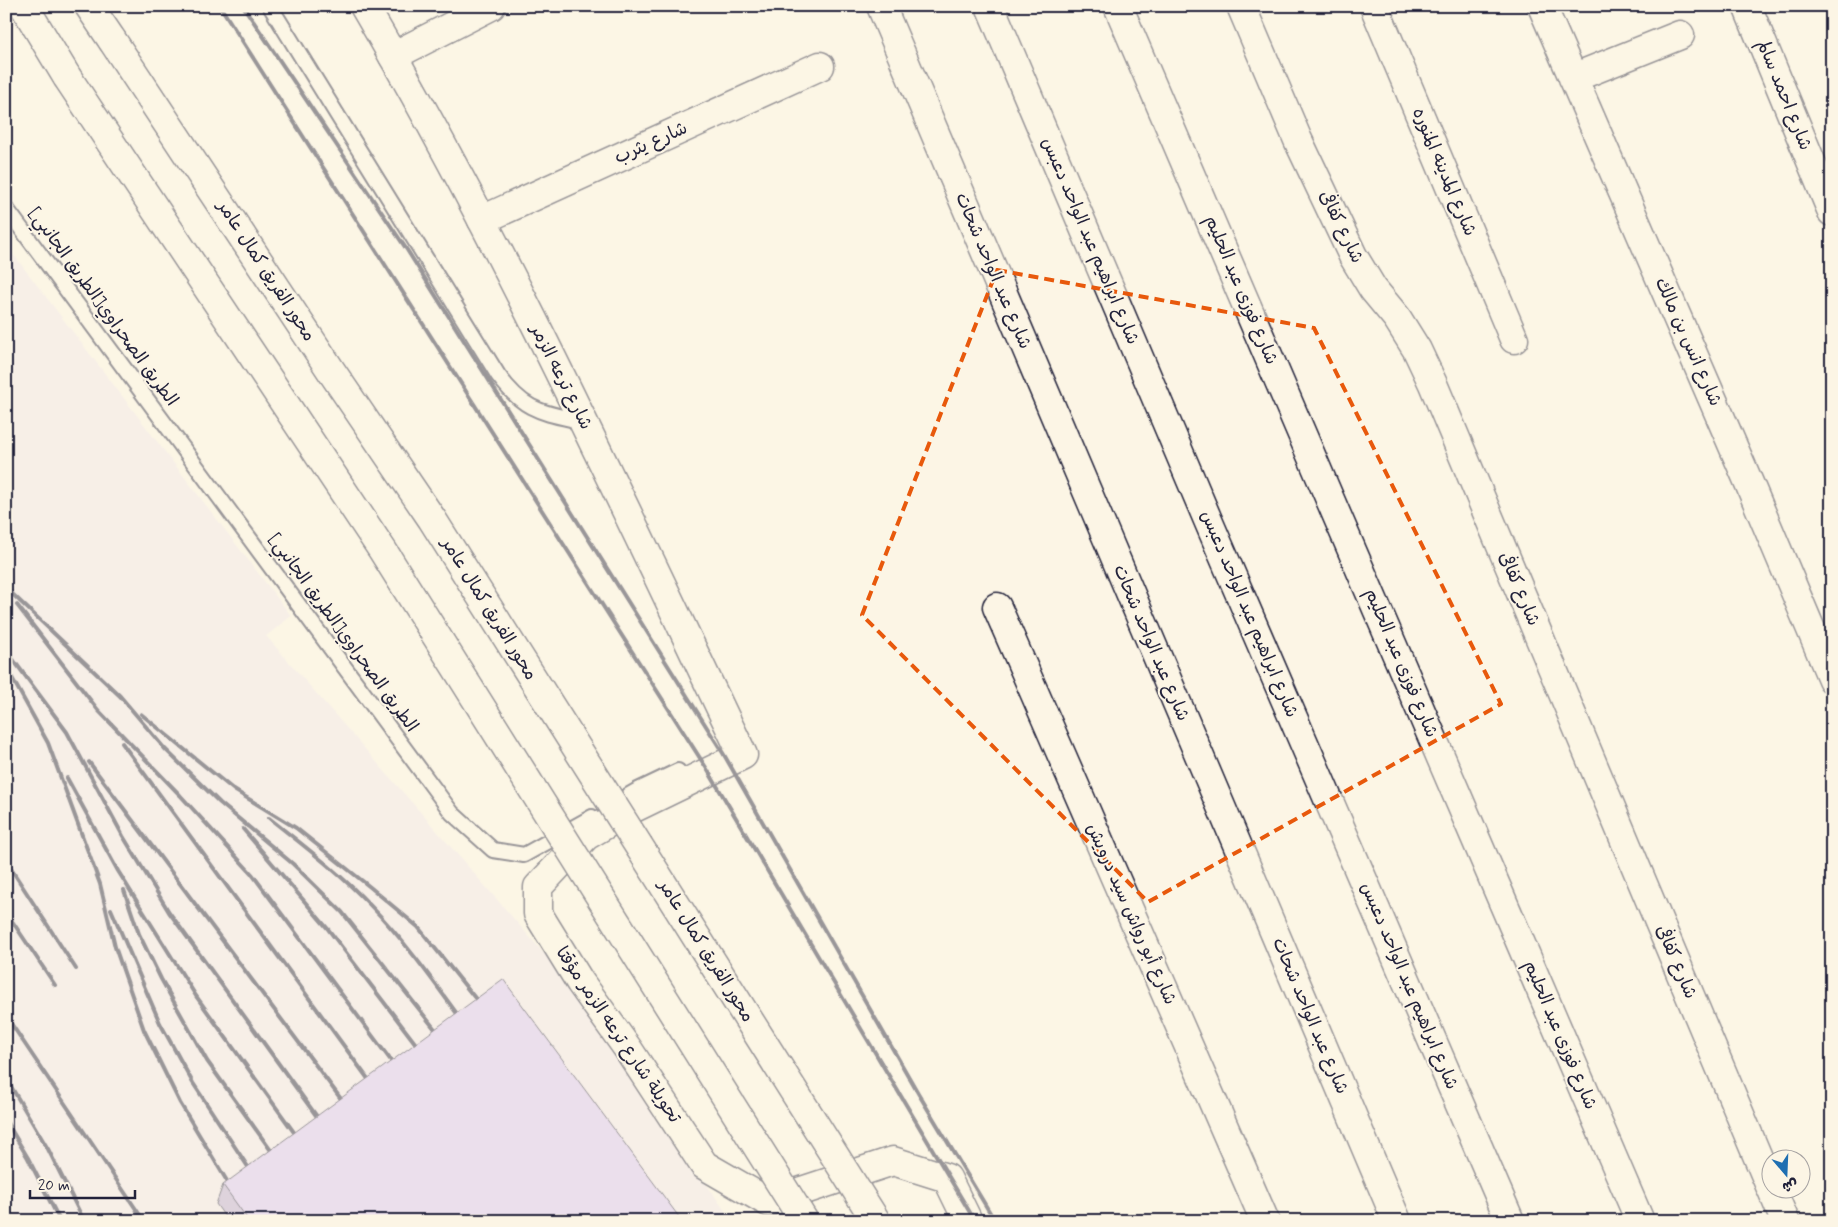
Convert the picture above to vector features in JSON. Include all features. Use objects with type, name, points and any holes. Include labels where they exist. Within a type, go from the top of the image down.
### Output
[{"type":"main road","points":[[24,6],[67,77],[383,551],[804,1221]]},
{"type":"main road","name":"محور الفريق كمال عامر","points":[[89,6],[432,519],[876,1221]]},
{"type":"main road","name":"شارع ترعه الزمر","points":[[364,6],[450,157],[585,422],[743,755]]},
{"type":"main road","points":[[393,56],[491,6]]},
{"type":"main road","name":"شارع عبد الواحد شحات","points":[[881,6],[1397,1221]]},
{"type":"main road","name":"شارع ابراهيم عبد الواحد دعبس","points":[[990,6],[1210,525],[1510,1221]]},
{"type":"main road","name":"شارع فوزى عبد الحليم","points":[[1118,6],[1162,104],[1640,1221]]},
{"type":"main road","name":"شارع كفافى","points":[[1241,6],[1298,140],[1353,256],[1373,289],[1397,318],[1417,350],[1433,384],[1760,1162]]},
{"type":"main road","name":"شارع المدينه المنوره","points":[[1374,6],[1514,339]]},
{"type":"main road","name":"شارع انس بن مالك","points":[[1542,6],[1832,679]]},
{"type":"main road","name":"شارع احمد سالم","points":[[1747,6],[1832,212]]},
{"type":"main road","points":[[1573,78],[1680,35]]},
{"type":"main road","name":"شارع يثرب","points":[[482,220],[820,66]]},
{"type":"main road","name":"شارع أبو رواش سيد درويش","points":[[996,607],[1265,1221]]},
{"type":"main road","name":"تحويلة شارع ترعه الزمر مؤقتا","points":[[743,755],[632,809],[586,836],[538,886],[538,914],[580,982],[628,1049],[704,1165],[768,1202],[893,1161],[947,1178],[968,1221]]},
{"type":"main road","points":[[1776,1200],[1785,1221]]},
{"type":"lane","points":[[270,6],[498,375],[511,392],[527,405],[542,412],[585,422]]},
{"type":"lane","name":"الطريق الصحراوي[الطريق الجانبي]","points":[[6,208],[452,813],[493,850],[524,855],[636,791],[717,753],[729,750],[743,755]]},
{"type":"highlighted area","points":[[997,270],[1314,328],[1501,704],[1148,902],[862,615]]},
{"type":"shaded area","points":[[6,245],[291,616],[266,636],[547,957],[732,1221],[6,1221]]},
{"type":"building","points":[[503,979],[682,1221],[249,1221],[223,1185]]},
{"type":"railway","points":[[220,6],[707,769],[975,1221]]},
{"type":"railway","points":[[243,6],[407,250],[723,753],[918,1093],[995,1221]]},
{"type":"railway","points":[[6,588],[120,696],[165,749],[220,803],[293,864],[342,912],[442,1038]]},
{"type":"railway","points":[[17,605],[98,710],[180,795],[252,874],[398,1070]]},
{"type":"railway","points":[[6,650],[67,732],[123,836],[169,912],[323,1125]]},
{"type":"railway","points":[[6,667],[48,743],[100,884],[115,947],[144,1030],[180,1103],[233,1191]]},
{"type":"railway","points":[[141,714],[234,790],[296,828],[418,927],[483,1008]]},
{"type":"railway","points":[[122,743],[374,1087]]},
{"type":"railway","points":[[89,762],[347,1107]]},
{"type":"railway","points":[[67,778],[118,871],[196,996],[301,1142]]},
{"type":"railway","points":[[269,818],[334,871],[370,905],[407,947],[463,1022]]},
{"type":"railway","points":[[243,829],[328,929],[422,1052]]},
{"type":"railway","points":[[6,861],[76,969]]},
{"type":"railway","points":[[124,890],[139,934],[161,979],[207,1061],[277,1159]]},
{"type":"railway","points":[[111,909],[160,1023],[193,1083],[254,1176]]},
{"type":"railway","points":[[6,912],[55,985]]},
{"type":"railway","points":[[6,1016],[144,1221]]},
{"type":"railway","points":[[6,1078],[48,1149],[84,1221]]},
{"type":"railway","points":[[6,1121],[28,1158],[60,1221]]}]
